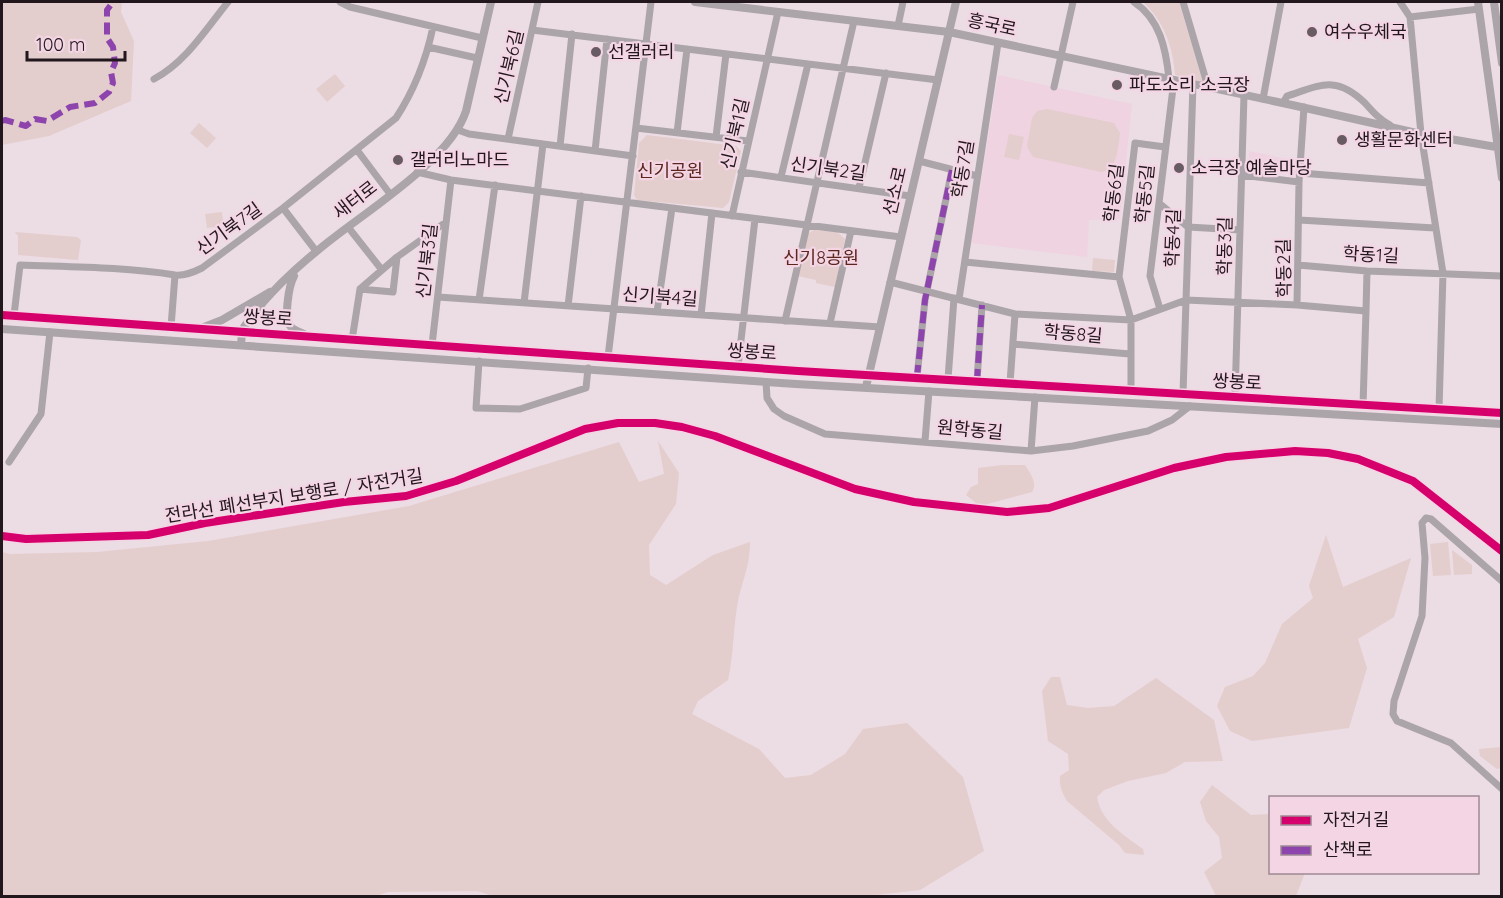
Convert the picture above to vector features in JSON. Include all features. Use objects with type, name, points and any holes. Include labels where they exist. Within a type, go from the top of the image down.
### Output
[{"type":"street","points":[[154,79],[168,70],[200,40],[228,2]]},
{"type":"street","points":[[340,2],[350,7],[482,38]]},
{"type":"street","name":"새터로","points":[[242,332],[275,289],[316,251],[417,172],[441,151],[458,130],[466,111],[491,2]]},
{"type":"street","name":"신기북6길","points":[[508,139],[538,2]]},
{"type":"street","points":[[608,357],[651,2]]},
{"type":"street","name":"흥국로","points":[[695,2],[775,8],[854,21],[949,32],[1500,149]]},
{"type":"street","points":[[898,26],[903,2]]},
{"type":"street","name":"선소로","points":[[866,387],[956,2]]},
{"type":"street","points":[[1054,87],[1073,2]]},
{"type":"street","name":"학동5길","points":[[1134,2],[1151,17],[1159,31],[1172,80],[1160,204],[1150,276],[1160,309]]},
{"type":"street","points":[[1183,2],[1208,87]]},
{"type":"street","points":[[1263,99],[1281,2]]},
{"type":"street","points":[[1401,2],[1410,17],[1421,134],[1443,273],[1439,409]]},
{"type":"street","points":[[1494,2],[1502,63]]},
{"type":"street","points":[[1410,17],[1478,5],[1500,149],[1502,178]]},
{"type":"street","name":"신기북1길","points":[[732,216],[768,59],[775,8]]},
{"type":"street","points":[[785,321],[854,21]]},
{"type":"street","name":"신기북7길","points":[[15,315],[20,265],[152,271],[175,275],[190,273],[202,268],[283,208],[396,118],[409,98],[419,75],[433,27]]},
{"type":"street","points":[[532,30],[938,80]]},
{"type":"street","points":[[560,146],[572,34]]},
{"type":"street","points":[[595,151],[607,39]]},
{"type":"street","name":"학동7길","points":[[956,298],[965,262],[998,43]]},
{"type":"street","points":[[428,47],[477,58]]},
{"type":"street","points":[[677,133],[687,49]]},
{"type":"street","name":"신기북1길","points":[[716,137],[726,54]]},
{"type":"street","points":[[780,177],[808,64]]},
{"type":"street","points":[[859,188],[886,73]]},
{"type":"street","name":"학동4길","points":[[1183,394],[1194,84]]},
{"type":"street","points":[[1284,103],[1287,96],[1320,85],[1335,84],[1356,95],[1378,118],[1394,127]]},
{"type":"street","name":"학동3길","points":[[1235,397],[1244,95]]},
{"type":"street","name":"학동2길","points":[[1304,107],[1299,183],[1297,305],[1366,311]]},
{"type":"street","points":[[636,128],[748,141]]},
{"type":"street","points":[[458,130],[469,134],[633,156]]},
{"type":"street","name":"학동6길","points":[[1131,320],[1119,277],[1135,143],[1165,147]]},
{"type":"street","points":[[524,303],[543,144]]},
{"type":"street","points":[[357,150],[390,194]]},
{"type":"street","points":[[919,161],[977,176]]},
{"type":"street","points":[[917,377],[925,300],[952,170]]},
{"type":"street","points":[[417,172],[451,180],[901,237]]},
{"type":"street","name":"신기북2길","points":[[741,172],[910,196]]},
{"type":"street","points":[[1300,173],[1429,183]]},
{"type":"street","points":[[1241,175],[1299,183]]},
{"type":"street","name":"신기북3길","points":[[432,345],[451,180]]},
{"type":"street","points":[[479,300],[495,185]]},
{"type":"street","points":[[568,306],[581,196]]},
{"type":"street","points":[[1160,204],[1188,227],[1240,230]]},
{"type":"street","points":[[283,208],[316,251]]},
{"type":"street","points":[[657,312],[672,208]]},
{"type":"street","points":[[702,315],[712,213]]},
{"type":"street","points":[[738,366],[755,219]]},
{"type":"street","name":"학동1길","points":[[1299,220],[1435,228]]},
{"type":"street","points":[[352,340],[360,289],[398,257],[446,222]]},
{"type":"street","points":[[348,227],[382,270]]},
{"type":"street","points":[[830,323],[851,231]]},
{"type":"street","points":[[360,289],[393,292],[398,257]]},
{"type":"street","points":[[965,262],[1119,277]]},
{"type":"street","name":"학동1길","points":[[1298,265],[1367,271],[1502,276]]},
{"type":"street","points":[[297,270],[289,288],[288,322],[294,329],[310,336]]},
{"type":"street","points":[[1363,405],[1367,271]]},
{"type":"street","points":[[171,327],[175,275]]},
{"type":"street","name":"학동8길","points":[[890,282],[1015,314],[1131,320],[1186,300]]},
{"type":"street","points":[[182,327],[201,328],[212,324],[275,289]]},
{"type":"street","name":"신기북4길","points":[[438,297],[880,327]]},
{"type":"street","points":[[948,379],[956,298]]},
{"type":"street","points":[[1186,300],[1297,305]]},
{"type":"street","points":[[977,381],[982,305]]},
{"type":"street","points":[[1010,383],[1015,314]]},
{"type":"street","name":"쌍봉로","points":[[2,315],[738,366],[1502,413]]},
{"type":"street","points":[[14,330],[15,315]]},
{"type":"street","points":[[1131,320],[1131,391]]},
{"type":"street","name":"쌍봉로","points":[[2,329],[766,382],[1502,424]]},
{"type":"street","points":[[9,462],[41,414],[50,332]]},
{"type":"street","points":[[241,345],[242,332]]},
{"type":"street","name":"학동8길","points":[[1013,344],[1131,354]]},
{"type":"street","points":[[478,361],[476,408],[520,409],[586,388],[588,368]]},
{"type":"street","name":"원학동길","points":[[766,382],[767,398],[774,409],[784,416],[825,434],[1031,451],[1073,446],[1148,431],[1172,420],[1190,406]]},
{"type":"street","points":[[925,441],[929,391]]},
{"type":"street","points":[[1031,451],[1035,397]]},
{"type":"street","points":[[1502,581],[1431,519],[1426,518],[1422,523],[1425,558],[1422,616],[1394,701],[1393,714],[1402,724],[1451,743],[1502,789]]},
{"type":"shaded area","points":[[998,75],[1132,104],[1120,219],[1089,220],[1087,257],[971,243]]},
{"type":"shaded area","points":[[1249,151],[1297,161],[1296,175],[1268,169],[1252,169],[1253,160],[1249,158]]},
{"type":"green space","points":[[2,2],[122,2],[121,12],[134,41],[131,101],[49,136],[2,145]]},
{"type":"green space","points":[[1143,2],[1179,2],[1203,83],[1175,75],[1166,35],[1157,17]]},
{"type":"green space","points":[[335,74],[345,86],[327,102],[316,89]]},
{"type":"green space","points":[[1047,109],[1114,123],[1120,133],[1118,151],[1111,167],[1101,172],[1033,157],[1027,147],[1032,118],[1037,111]]},
{"type":"green space","points":[[199,123],[216,138],[207,148],[190,133]]},
{"type":"green space","points":[[1009,134],[1024,137],[1019,160],[1004,157]]},
{"type":"green space","name":"신기공원","points":[[647,135],[736,146],[741,151],[729,202],[723,208],[637,200],[634,195],[639,143]]},
{"type":"green space","points":[[222,212],[223,222],[216,227],[207,228],[205,214]]},
{"type":"green space","name":"신기8공원","points":[[814,230],[837,232],[845,239],[835,287],[798,276],[806,235]]},
{"type":"green space","points":[[15,232],[77,237],[81,240],[78,260],[18,255],[18,236]]},
{"type":"green space","points":[[1093,258],[1115,260],[1114,272],[1092,271]]},
{"type":"green space","points":[[658,441],[679,473],[676,504],[649,545],[650,575],[666,585],[713,555],[750,542],[748,565],[736,611],[728,680],[698,701],[692,714],[759,749],[785,778],[811,775],[845,754],[863,729],[907,723],[963,777],[984,851],[920,890],[867,896],[493,896],[477,891],[388,892],[376,896],[2,896],[2,552],[10,554],[97,552],[208,541],[409,506],[619,442],[639,482],[664,474]]},
{"type":"green space","points":[[1025,465],[1034,482],[1032,492],[980,506],[966,495],[971,487],[978,484],[978,468]]},
{"type":"green space","points":[[1326,535],[1343,587],[1411,558],[1394,617],[1358,639],[1367,668],[1349,728],[1252,741],[1230,731],[1217,706],[1225,687],[1253,676],[1265,663],[1282,624],[1313,598],[1309,586]]},
{"type":"green space","points":[[1448,542],[1451,575],[1433,576],[1430,544]]},
{"type":"green space","points":[[1452,550],[1472,565],[1472,574],[1454,575]]},
{"type":"green space","points":[[1051,677],[1060,677],[1067,705],[1088,708],[1114,706],[1156,678],[1214,720],[1223,761],[1185,762],[1166,773],[1128,781],[1104,790],[1097,797],[1099,806],[1108,821],[1143,849],[1144,855],[1125,853],[1119,845],[1065,798],[1060,786],[1060,776],[1069,770],[1068,754],[1048,741],[1042,691]]},
{"type":"green space","points":[[1501,747],[1501,768],[1497,769],[1480,756],[1479,749]]},
{"type":"green space","points":[[1212,785],[1251,815],[1269,814],[1269,874],[1305,874],[1296,896],[1216,896],[1204,872],[1222,858],[1219,837],[1206,821],[1200,802]]},
{"type":"marked path","points":[[2,121],[26,126],[35,119],[47,121],[70,107],[95,103],[109,92],[113,83],[111,72],[115,63],[113,47],[107,38],[107,10],[113,2]]},
{"type":"marked path","points":[[917,377],[925,300],[952,170]]},
{"type":"marked path","points":[[977,381],[982,305]]},
{"type":"cycle path","points":[[2,315],[798,371],[1502,413]]},
{"type":"cycle path","name":"전라선 폐선부지 보행로 / 자전거길","points":[[2,536],[26,539],[148,535],[205,523],[344,502],[406,496],[456,481],[585,429],[618,423],[655,423],[682,427],[715,436],[855,489],[914,502],[1007,512],[1049,508],[1174,468],[1226,457],[1295,451],[1328,453],[1358,459],[1413,481],[1502,551]]},
{"type":"place","name":"여수우체국","points":[[1312,32]]},
{"type":"place","name":"선갤러리","points":[[596,52]]},
{"type":"place","name":"파도소리 소극장","points":[[1117,85]]},
{"type":"place","name":"생활문화센터","points":[[1342,140]]},
{"type":"place","name":"갤러리노마드","points":[[398,160]]},
{"type":"place","name":"소극장 예술마당","points":[[1179,168]]}]
